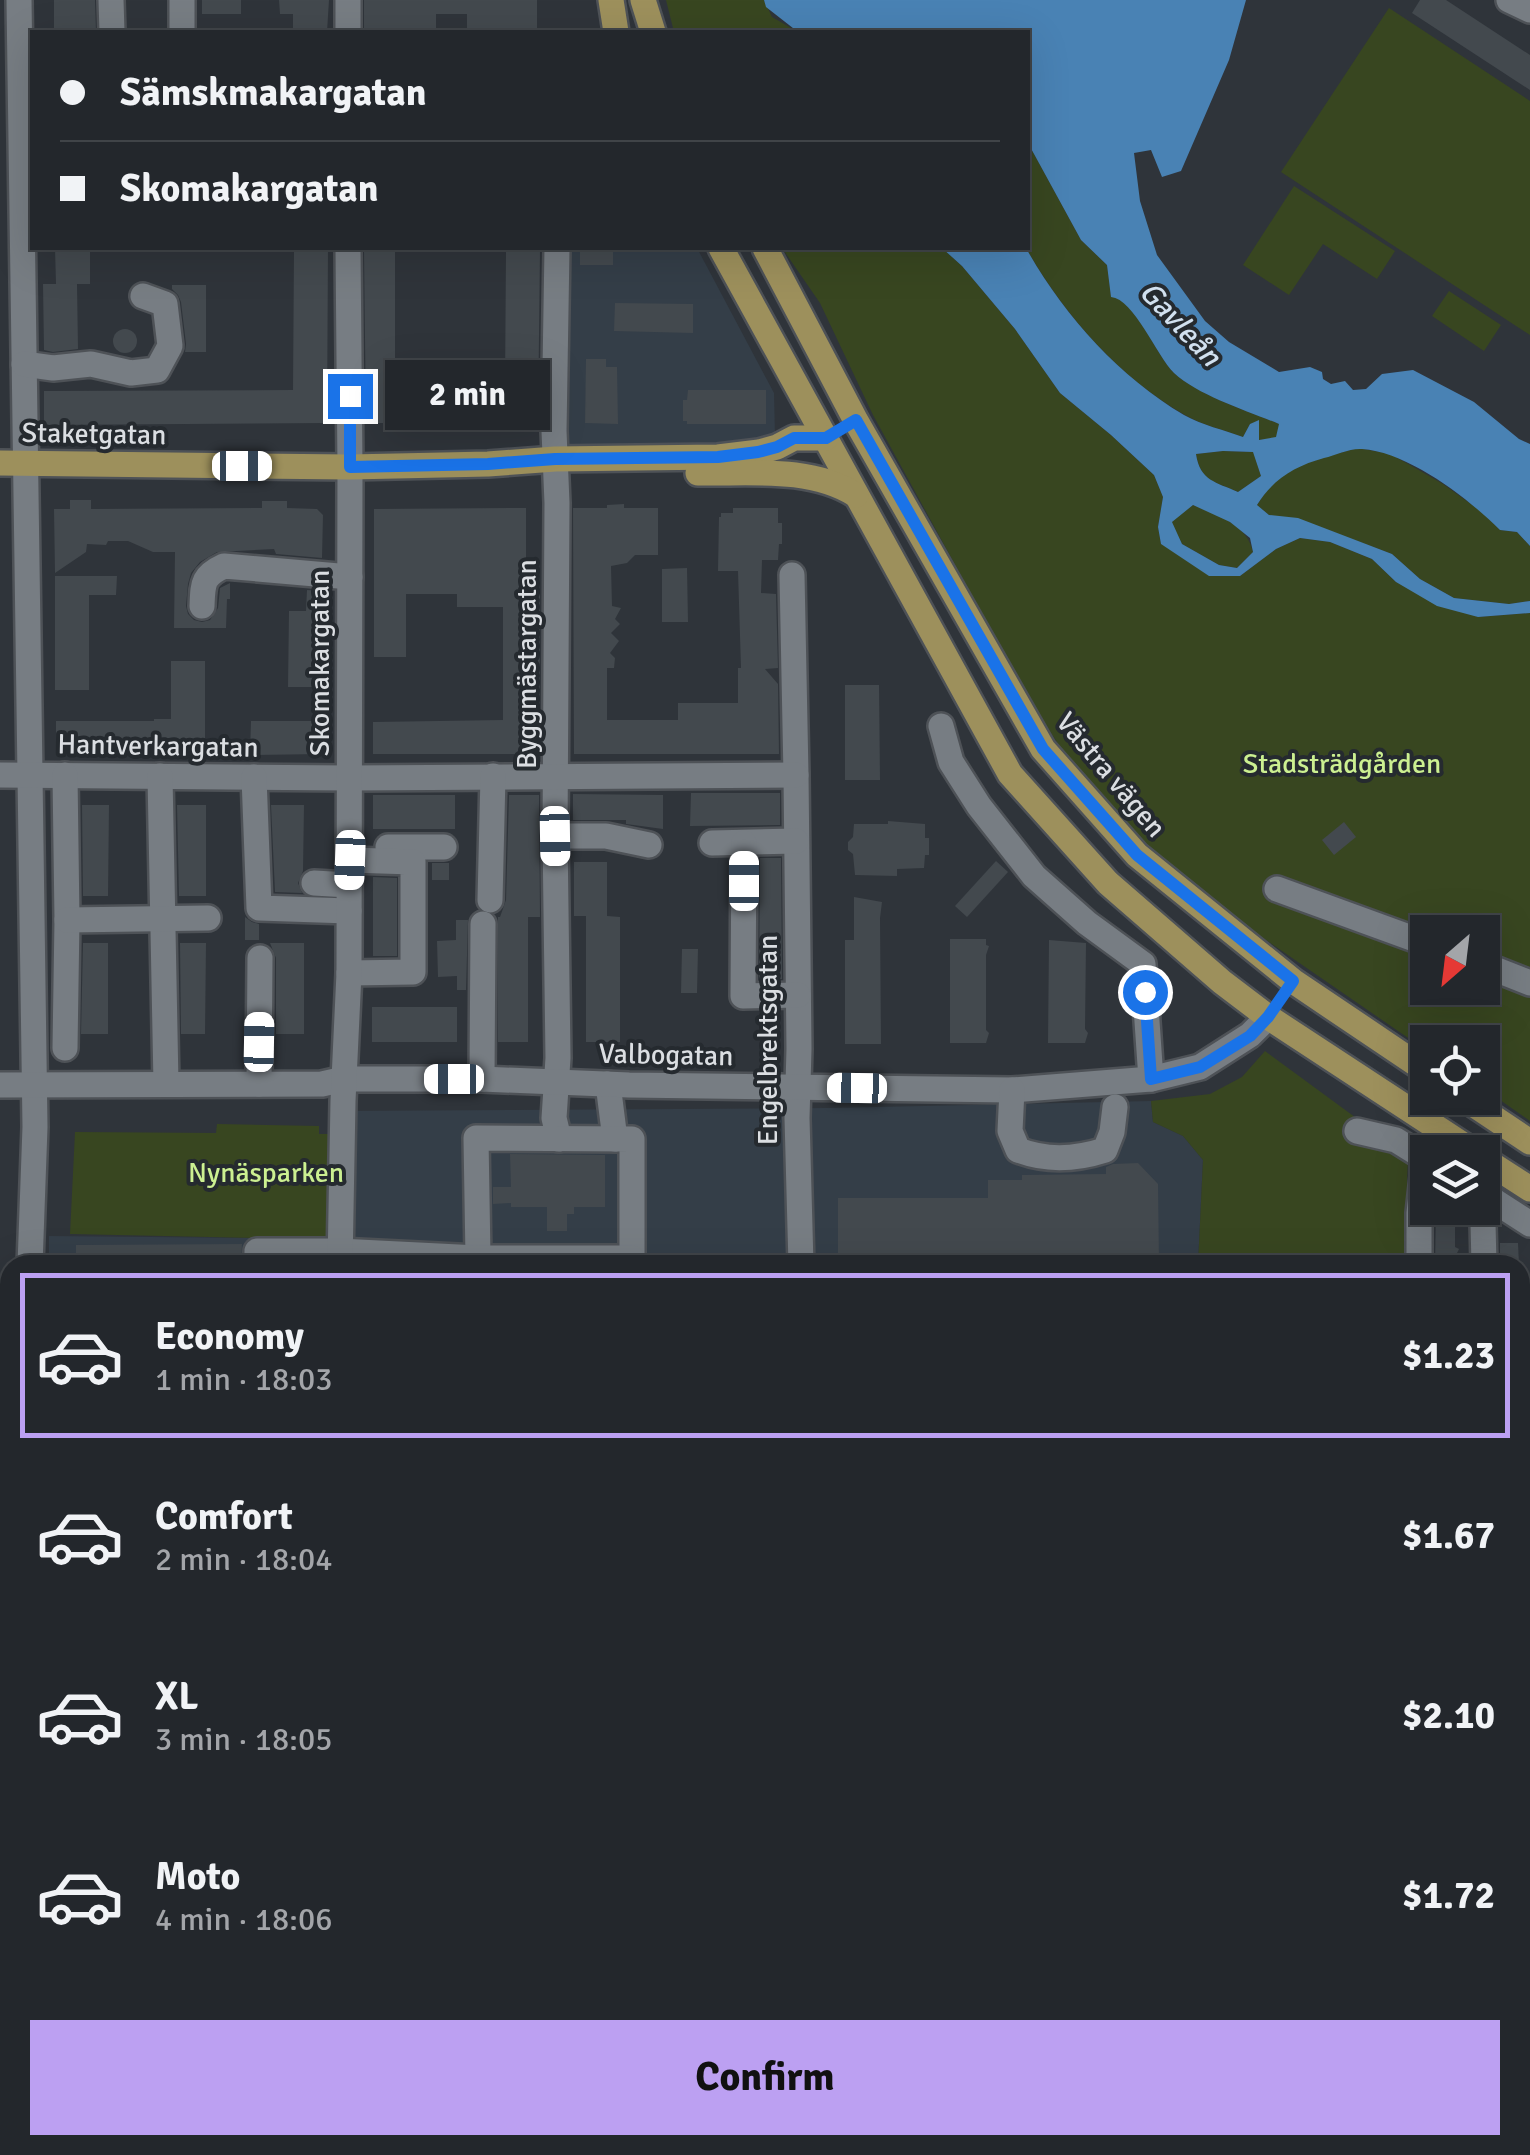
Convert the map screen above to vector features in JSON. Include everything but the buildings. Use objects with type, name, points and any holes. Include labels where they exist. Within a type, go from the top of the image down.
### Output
[{"type":"main road","points":[[611,0],[616,30]]},
{"type":"main road","points":[[644,0],[652,30]]},
{"type":"main road","points":[[723,250],[1010,774],[1108,883],[1222,982],[1268,1017],[1448,1135]]},
{"type":"main road","name":"Västra vägen","points":[[766,250],[856,420],[1043,749],[1137,855],[1293,981],[1410,1060]]},
{"type":"main road","points":[[826,438],[856,420]]},
{"type":"main road","name":"Staketgatan","points":[[555,465],[718,457],[758,452],[794,438],[826,438]]},
{"type":"main road","name":"Staketgatan","points":[[748,474],[794,462],[826,438]]},
{"type":"main road","name":"Staketgatan","points":[[12,463],[555,465],[810,476],[840,484],[856,494]]},
{"type":"main road","name":"Valbogatan","points":[[1268,1017],[1293,981]]},
{"type":"main road","points":[[1490,1115],[1530,1142]]},
{"type":"main road","points":[[1500,1170],[1530,1189]]},
{"type":"street","points":[[19,0],[17,160],[24,364],[12,463],[30,774],[34,1084],[30,1255]]},
{"type":"street","points":[[112,0],[112,30]]},
{"type":"street","points":[[182,0],[182,30]]},
{"type":"street","points":[[348,0],[348,30]]},
{"type":"street","points":[[1509,0],[1530,10]]},
{"type":"street","name":"Skomakargatan","points":[[340,1255],[349,973],[348,250]]},
{"type":"street","name":"Byggmästargatan","points":[[557,250],[554,1118],[559,1138]]},
{"type":"street","points":[[24,364],[52,368],[91,364],[131,373],[156,370],[170,346],[168,318],[165,304],[143,296]]},
{"type":"street","points":[[202,606],[203,584],[210,572],[224,566],[350,577]]},
{"type":"street","name":"Engelbrektsgatan","points":[[792,575],[802,1255]]},
{"type":"street","points":[[941,726],[951,762],[979,806],[1034,876],[1087,923],[1143,964],[1151,1079]]},
{"type":"street","name":"Hantverkargatan","points":[[0,774],[349,778],[796,775]]},
{"type":"street","points":[[65,775],[68,920],[65,1048]]},
{"type":"street","points":[[160,776],[166,1084]]},
{"type":"street","points":[[482,1079],[493,776]]},
{"type":"street","points":[[254,777],[260,908],[444,847]]},
{"type":"street","points":[[555,836],[606,836],[649,845]]},
{"type":"street","points":[[712,843],[796,842]]},
{"type":"street","points":[[744,843],[743,996],[798,995]]},
{"type":"street","points":[[314,883],[414,862],[413,972],[349,973]]},
{"type":"street","points":[[1277,889],[1410,937]]},
{"type":"street","points":[[68,920],[208,918]]},
{"type":"street","points":[[259,1084],[260,958]]},
{"type":"street","points":[[1500,971],[1530,983]]},
{"type":"street","name":"Valbogatan","points":[[0,1085],[322,1084],[344,1079],[482,1079],[1012,1090],[1151,1079],[1200,1067],[1250,1036],[1268,1017]]},
{"type":"street","points":[[608,1084],[615,1139]]},
{"type":"street","points":[[1012,1090],[1010,1131],[1018,1150],[1035,1157],[1085,1156],[1105,1150],[1115,1108]]},
{"type":"street","points":[[1356,1130],[1396,1140],[1410,1149]]},
{"type":"street","points":[[478,1255],[476,1138],[632,1139],[631,1255]]},
{"type":"street","points":[[1500,1204],[1530,1224]]},
{"type":"street","points":[[1419,1225],[1419,1255]]},
{"type":"street","points":[[1483,1225],[1484,1255]]},
{"type":"street","points":[[257,1255],[257,1250],[309,1255]]},
{"type":"shaded area","points":[[557,250],[698,250],[774,393],[775,436],[733,445],[553,448]]},
{"type":"shaded area","points":[[1151,1101],[1153,1122],[1183,1136],[1203,1160],[1198,1255],[49,1255],[49,1236],[256,1238],[329,1243],[337,1111],[828,1108]]},
{"type":"green space","points":[[666,0],[764,0],[772,17],[795,30],[674,30]]},
{"type":"green space","points":[[1389,8],[1530,101],[1530,335],[1281,172]]},
{"type":"green space","points":[[1030,147],[1081,240],[1107,265],[1111,296],[1137,317],[1167,365],[1184,381],[1210,396],[1280,424],[1276,438],[1258,440],[1259,421],[1250,424],[1243,437],[1206,425],[1160,400],[1094,342],[1027,250]]},
{"type":"green space","points":[[1294,186],[1395,251],[1377,279],[1323,244],[1289,295],[1243,265]]},
{"type":"green space","name":"Stadsträdgården","points":[[783,250],[944,250],[1015,329],[1060,393],[1154,475],[1163,497],[1158,527],[1161,544],[1240,576],[1276,549],[1300,538],[1330,542],[1372,559],[1396,582],[1478,617],[1530,613],[1530,1121],[1500,1100],[1500,1025],[1410,1025],[1410,1039],[1253,931],[1139,838],[1075,770],[1026,694],[873,415],[820,303]]},
{"type":"green space","points":[[1449,291],[1501,325],[1484,351],[1432,316]]},
{"type":"green space","points":[[1358,448],[1390,454],[1443,484],[1500,530],[1517,532],[1530,546],[1530,601],[1509,604],[1454,598],[1420,579],[1392,554],[1298,519],[1269,515],[1257,505],[1271,485],[1289,471]]},
{"type":"green space","points":[[1254,452],[1261,476],[1238,492],[1210,479],[1201,470],[1196,454]]},
{"type":"green space","points":[[1193,505],[1238,527],[1250,542],[1253,552],[1237,568],[1219,565],[1182,544],[1171,522]]},
{"type":"green space","points":[[1265,1051],[1408,1156],[1404,1255],[1198,1255],[1203,1160],[1183,1136],[1153,1122],[1151,1101],[1210,1094],[1242,1077]]},
{"type":"green space","name":"Nynäsparken","points":[[217,1124],[319,1126],[319,1134],[334,1134],[329,1243],[70,1234],[75,1132],[216,1133]]},
{"type":"water","name":"Gavleån","points":[[764,0],[1246,0],[1229,60],[1181,171],[1162,177],[1151,150],[1134,153],[1140,201],[1157,255],[1205,321],[1229,342],[1279,372],[1310,367],[1322,372],[1323,379],[1331,384],[1345,381],[1353,390],[1366,389],[1382,374],[1413,370],[1474,402],[1530,444],[1530,546],[1517,532],[1500,530],[1454,491],[1417,468],[1398,458],[1362,449],[1294,470],[1270,488],[1257,505],[1269,515],[1298,518],[1392,554],[1420,579],[1454,598],[1509,604],[1530,601],[1530,613],[1478,617],[1437,606],[1396,582],[1372,559],[1330,542],[1300,538],[1276,549],[1240,576],[1209,576],[1161,544],[1158,527],[1163,497],[1154,475],[1060,393],[1015,329],[944,250],[1027,250],[1094,342],[1160,399],[1191,419],[1243,437],[1250,424],[1259,420],[1259,440],[1276,437],[1279,424],[1184,381],[1167,365],[1128,307],[1111,297],[1107,265],[1081,240],[1030,147],[1030,30],[795,30],[766,7]],"holes":[[[1253,452],[1261,476],[1238,492],[1210,479],[1201,470],[1196,454]],[[1193,505],[1230,522],[1250,538],[1253,552],[1237,568],[1219,565],[1182,544],[1172,522]]]},
{"type":"route","points":[[350,396],[350,467],[718,457],[758,452],[794,438],[826,438],[856,420],[1043,749],[1137,855],[1293,981],[1250,1036],[1200,1067],[1151,1079],[1145,992]]}]
